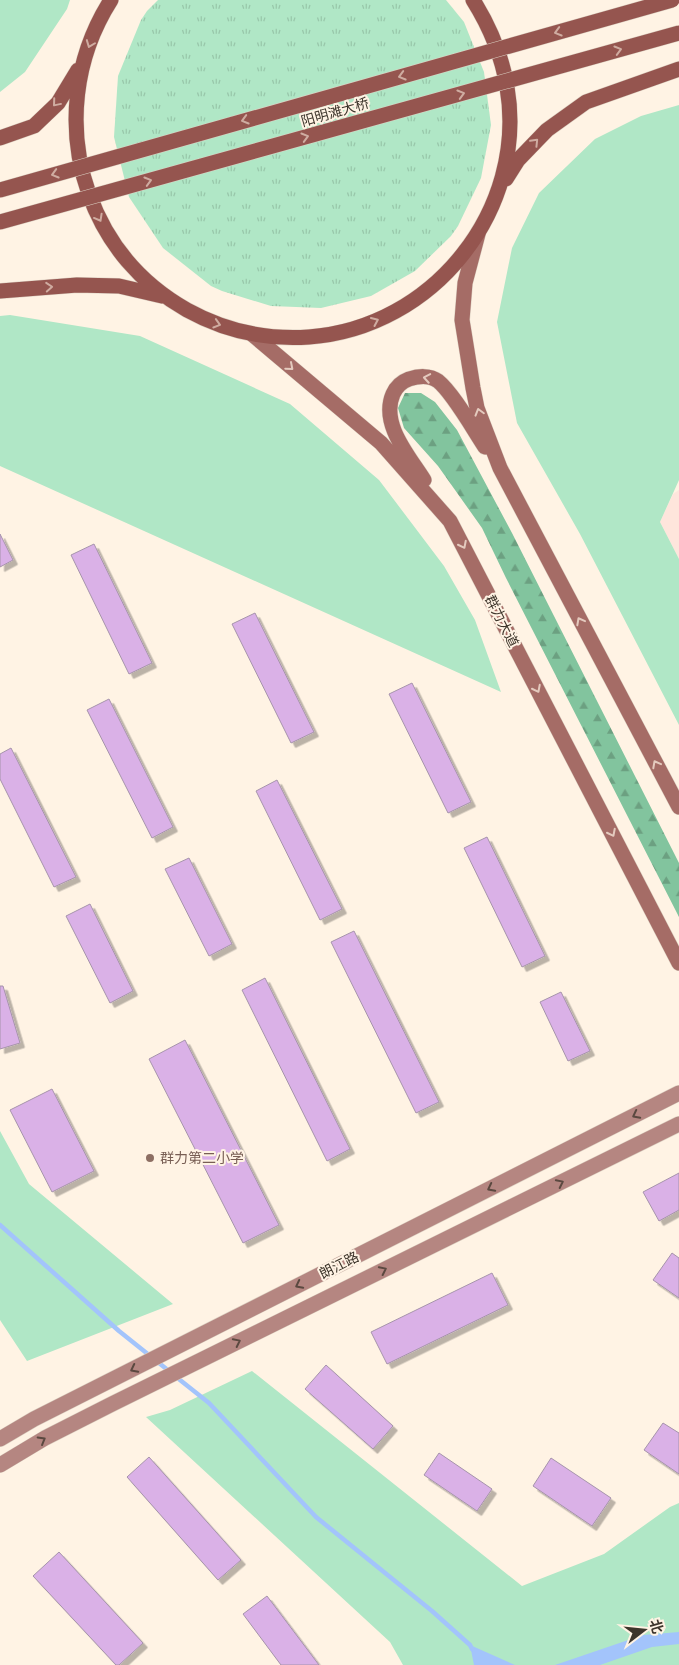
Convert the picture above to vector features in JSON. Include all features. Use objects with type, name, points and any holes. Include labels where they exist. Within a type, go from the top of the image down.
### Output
[{"type":"highway","points":[[0,138],[34,126],[58,102],[83,62],[100,18],[112,0]]},
{"type":"highway","points":[[473,0],[485,19],[499,53],[508,88],[509,133],[506,160],[497,195]]},
{"type":"highway","name":"阳明滩大桥","points":[[0,190],[672,0]]},
{"type":"highway","name":"阳明滩大桥","points":[[0,222],[679,33]]},
{"type":"highway","points":[[83,62],[76,109],[76,138],[82,175],[95,211],[113,243],[137,273],[166,297],[207,321],[253,335],[290,338],[327,336],[364,326],[398,311],[429,290],[456,265],[478,234],[497,195],[518,160],[547,130],[586,102],[679,68]]},
{"type":"highway","points":[[643,80],[679,74]]},
{"type":"highway","points":[[0,291],[77,285],[119,286],[166,297]]},
{"type":"main road","points":[[478,234],[467,276],[462,320],[477,408],[500,468],[679,808]]},
{"type":"main road","name":"群力大道","points":[[253,335],[381,443],[450,521],[679,963]]},
{"type":"main road","points":[[450,521],[403,447],[390,419],[390,401],[399,384],[416,377],[431,377],[437,381],[500,468]]},
{"type":"main road","name":"朗江路","points":[[0,1440],[34,1419],[679,1092]]},
{"type":"main road","name":"朗江路","points":[[0,1465],[45,1438],[112,1404],[679,1124]]},
{"type":"shaded area","points":[[679,490],[679,559],[660,522],[673,494]]},
{"type":"green space","points":[[0,0],[70,0],[67,9],[25,72],[0,92]]},
{"type":"green space","points":[[158,0],[446,0],[464,22],[484,72],[491,125],[481,178],[458,226],[451,236],[415,271],[371,296],[321,308],[271,306],[222,291],[211,286],[163,248],[129,197],[114,137],[118,76],[141,20]]},
{"type":"green space","points":[[679,105],[679,480],[660,522],[679,559],[679,725],[580,534],[517,423],[497,322],[512,248],[539,193],[595,139],[641,116]]},
{"type":"green space","points":[[10,315],[140,336],[290,404],[379,480],[444,566],[475,620],[501,692],[0,466],[0,316]]},
{"type":"green space","points":[[405,393],[421,393],[435,402],[457,430],[512,533],[679,863],[679,917],[482,528],[438,466],[404,428],[398,408]]},
{"type":"green space","points":[[0,1131],[29,1184],[173,1304],[27,1361],[0,1320]]},
{"type":"green space","points":[[252,1371],[522,1586],[604,1554],[670,1507],[679,1503],[679,1665],[403,1665],[390,1642],[146,1417],[170,1410]]},
{"type":"water","points":[[679,1632],[679,1644],[652,1647],[600,1665],[555,1665],[643,1635]]},
{"type":"water","points":[[470,1645],[515,1665],[474,1665]]},
{"type":"building","points":[[0,534],[13,560],[0,567]]},
{"type":"building","points":[[94,544],[152,663],[129,674],[71,555]]},
{"type":"building","points":[[255,613],[314,732],[291,743],[232,624]]},
{"type":"building","points":[[412,683],[471,802],[448,813],[389,694]]},
{"type":"building","points":[[109,699],[173,827],[152,838],[87,710]]},
{"type":"building","points":[[11,748],[76,877],[54,887],[0,779],[0,754]]},
{"type":"building","points":[[277,780],[342,909],[320,920],[256,791]]},
{"type":"building","points":[[487,837],[545,956],[522,967],[464,848]]},
{"type":"building","points":[[189,858],[232,944],[209,956],[165,869]]},
{"type":"building","points":[[90,904],[133,991],[110,1003],[66,916]]},
{"type":"building","points":[[354,931],[439,1102],[416,1113],[331,942]]},
{"type":"building","points":[[265,978],[350,1149],[327,1161],[242,990]]},
{"type":"building","points":[[0,986],[3,986],[20,1043],[0,1049]]},
{"type":"building","points":[[561,992],[590,1051],[568,1061],[540,1002]]},
{"type":"building","points":[[185,1040],[279,1225],[243,1243],[149,1059]]},
{"type":"building","points":[[52,1089],[94,1171],[52,1192],[10,1110]]},
{"type":"building","points":[[679,1173],[679,1210],[659,1221],[643,1192]]},
{"type":"building","points":[[672,1253],[679,1258],[679,1298],[653,1280]]},
{"type":"building","points":[[492,1273],[508,1305],[387,1364],[371,1332]]},
{"type":"building","points":[[326,1365],[393,1426],[373,1449],[305,1389]]},
{"type":"building","points":[[663,1423],[679,1433],[679,1474],[644,1450]]},
{"type":"building","points":[[439,1453],[492,1489],[477,1511],[424,1475]]},
{"type":"building","points":[[149,1457],[241,1560],[218,1580],[127,1477]]},
{"type":"building","points":[[551,1458],[611,1498],[592,1526],[533,1486]]},
{"type":"building","points":[[59,1552],[143,1643],[119,1665],[116,1665],[33,1576]]},
{"type":"building","points":[[267,1596],[319,1665],[281,1665],[243,1614]]},
{"type":"waterway","points":[[0,1225],[119,1331],[169,1371]]},
{"type":"waterway","points":[[175,1376],[209,1403],[316,1517],[432,1611],[470,1645],[472,1649]]},
{"type":"place","name":"群力第二小学","points":[[150,1158]]}]
